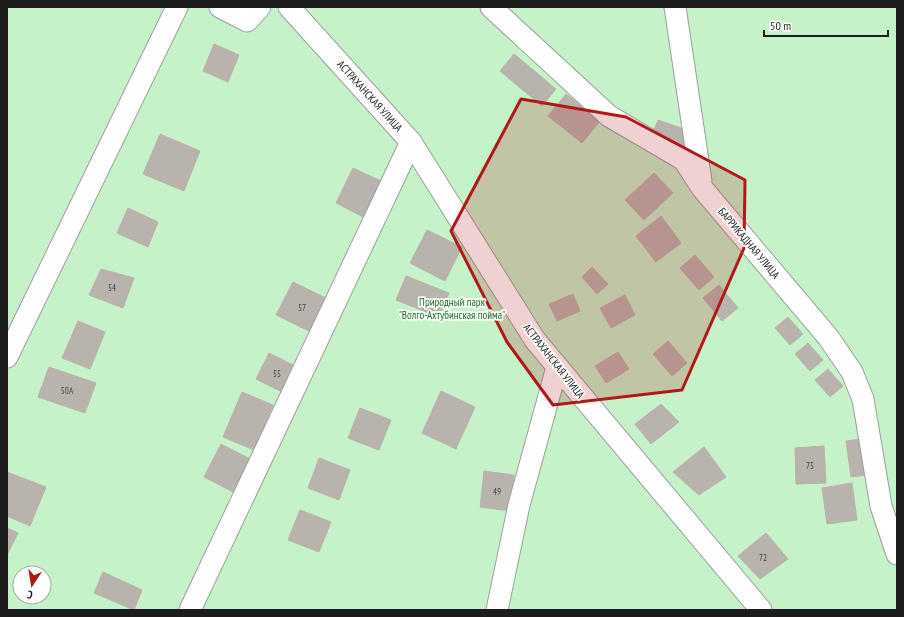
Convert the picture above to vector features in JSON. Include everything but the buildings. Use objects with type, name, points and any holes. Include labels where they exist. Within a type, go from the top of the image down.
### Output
[{"type":"street","points":[[7,357],[177,7]]},
{"type":"street","points":[[220,7],[247,21],[260,7]]},
{"type":"street","name":"АСТРАХАНСКАЯ УЛИЦА","points":[[290,7],[411,142],[535,340],[761,610]]},
{"type":"street","name":"БАРРИКАДНАЯ УЛИЦА","points":[[491,7],[609,116],[684,160],[702,188],[828,336],[852,372],[863,399],[881,506],[897,554]]},
{"type":"street","points":[[675,7],[702,188]]},
{"type":"street","points":[[190,610],[411,142]]},
{"type":"street","points":[[499,608],[518,505],[557,367]]},
{"type":"highlighted area","points":[[521,99],[626,117],[745,180],[744,248],[682,390],[553,405],[507,342],[451,231]]},
{"type":"green space","name":"Природный парк \"Волго-Ахтубинская пойма\"","points":[[7,7],[897,7],[897,610],[7,610]]}]
